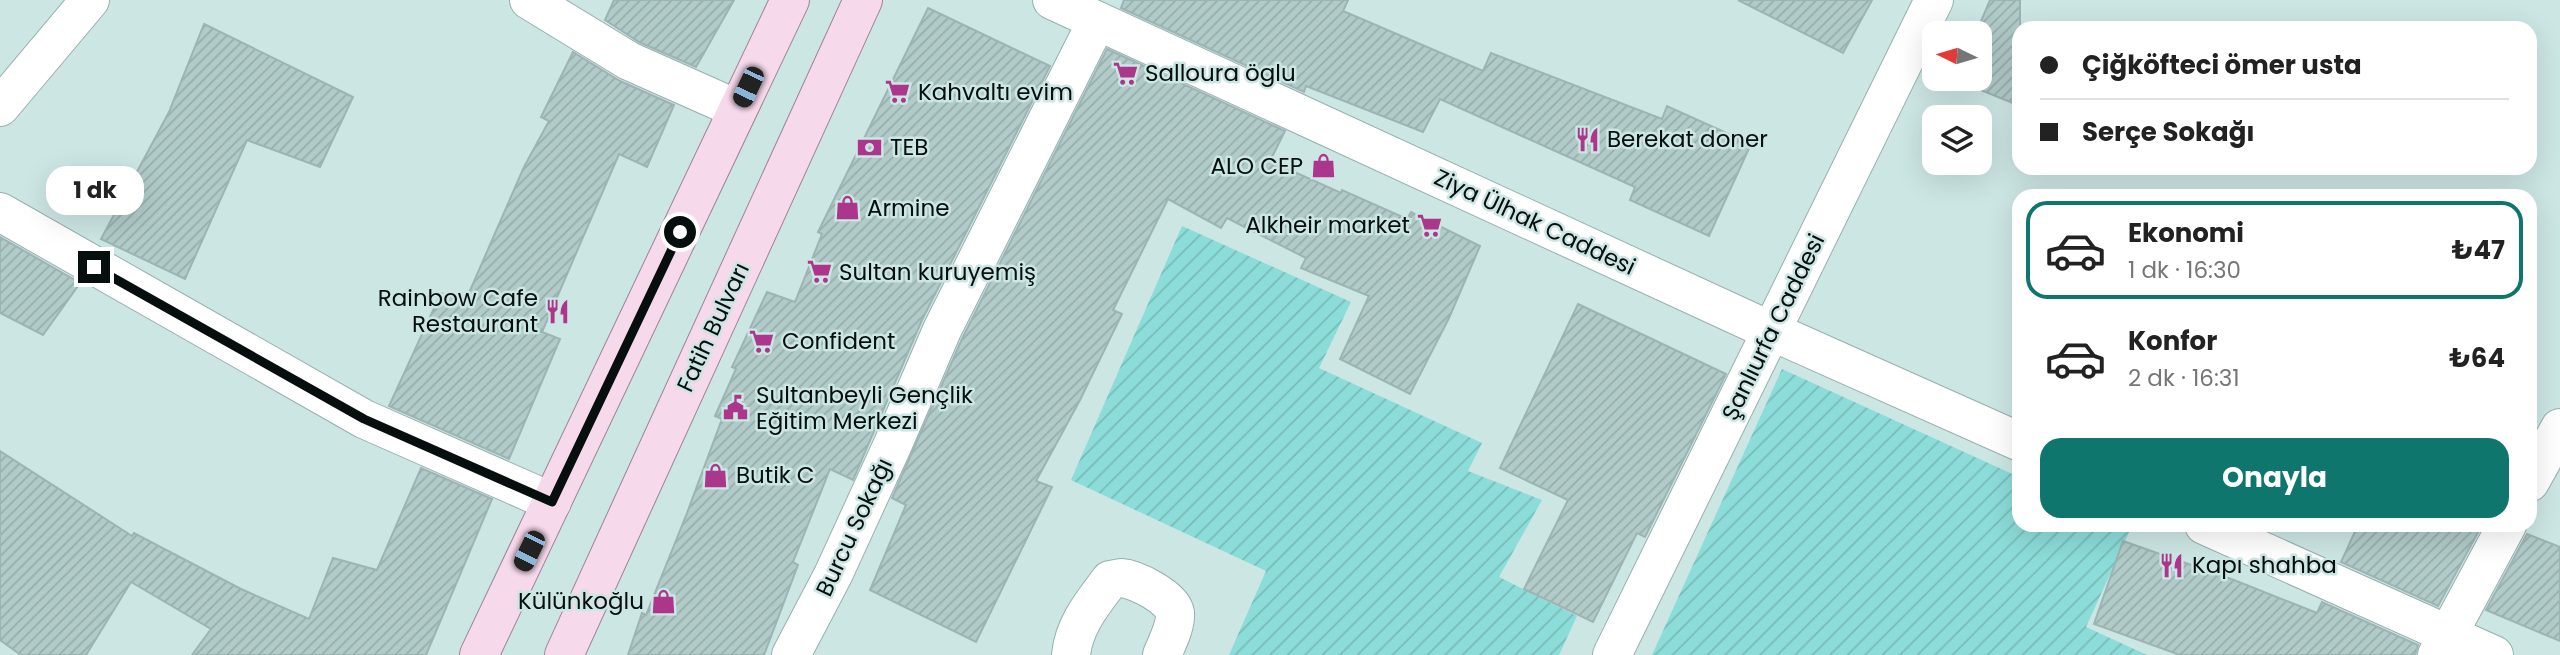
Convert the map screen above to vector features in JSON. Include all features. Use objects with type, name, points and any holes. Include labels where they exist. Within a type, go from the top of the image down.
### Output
[{"type":"main road","points":[[479,655],[790,0]]},
{"type":"main road","name":"Fatih Bulvarı","points":[[564,655],[863,0]]},
{"type":"street","points":[[0,107],[90,0]]},
{"type":"street","points":[[529,0],[629,61],[737,109]]},
{"type":"street","name":"Ziya Ülhak Caddesi","points":[[1052,0],[1771,331],[2012,438]]},
{"type":"street","name":"Şanlıurfa Caddesi","points":[[1612,655],[1934,0]]},
{"type":"street","name":"Burcu Sokağı","points":[[791,655],[833,575],[942,330],[1097,21]]},
{"type":"street","points":[[0,212],[364,419],[552,502]]},
{"type":"street","points":[[2537,469],[2560,428]]},
{"type":"street","points":[[2218,532],[2443,645],[2494,655]]},
{"type":"street","points":[[2443,645],[2503,532]]},
{"type":"street","points":[[1071,655],[1073,636],[1080,622],[1111,580],[1121,578],[1156,592],[1169,601],[1175,611],[1162,655]]},
{"type":"shaded area","points":[[1182,226],[1351,302],[1319,368],[1482,443],[1468,471],[1542,500],[1499,577],[1577,616],[1559,655],[1229,655],[1266,571],[1071,480]]},
{"type":"shaded area","points":[[1782,369],[2012,474],[2012,532],[2129,532],[2086,627],[2147,655],[1652,655]]},
{"type":"building","points":[[614,0],[734,0],[696,67],[639,42],[605,20]]},
{"type":"building","points":[[1124,0],[1348,0],[1343,11],[1483,71],[1491,53],[1662,119],[1667,106],[1751,144],[1709,236],[1630,200],[1635,187],[1440,99],[1423,132],[1306,86],[1304,92],[1121,8]]},
{"type":"building","points":[[1738,0],[1872,0],[1843,53]]},
{"type":"building","points":[[1990,0],[2020,0],[2020,21],[2012,21],[2012,103],[1983,91],[1992,91],[1992,21],[1981,21]]},
{"type":"building","points":[[928,8],[1050,66],[922,320],[853,480],[830,469],[793,562],[798,565],[764,655],[628,655],[642,613],[646,615],[722,419],[715,416],[736,369],[732,367],[767,292],[795,302],[822,234],[818,232]]},
{"type":"building","points":[[204,24],[353,97],[320,167],[247,140],[185,279],[101,239],[169,112]]},
{"type":"building","points":[[1107,49],[1285,131],[1270,161],[1407,219],[1411,212],[1480,246],[1449,318],[1410,394],[1340,359],[1369,296],[1301,268],[1306,258],[1227,218],[1221,228],[1168,199],[1113,310],[1122,314],[1036,481],[1052,487],[976,642],[870,590],[906,505],[892,498],[962,339]]},
{"type":"building","points":[[573,52],[620,81],[674,105],[647,167],[619,154],[542,332],[560,339],[509,459],[389,406],[441,293],[465,302],[524,167],[549,121],[541,117]]},
{"type":"building","points":[[0,237],[80,283],[43,335],[0,313]]},
{"type":"building","points":[[1578,304],[1726,374],[1645,537],[1637,533],[1593,622],[1524,589],[1568,500],[1500,468]]},
{"type":"building","points":[[0,451],[132,536],[134,533],[241,589],[309,619],[333,558],[377,570],[421,468],[492,499],[426,655],[192,655],[211,629],[131,582],[86,655],[21,655],[0,640]]},
{"type":"building","points":[[2355,532],[2478,532],[2438,606],[2341,562]]},
{"type":"building","points":[[2527,534],[2560,547],[2560,641],[2486,610]]},
{"type":"building","points":[[2123,541],[2317,613],[2322,602],[2418,645],[2415,655],[2180,655],[2094,624]]},
{"type":"place","name":"Salloura öglu","points":[[1125,73]]},
{"type":"place","name":"Kahvaltı evim","points":[[898,92]]},
{"type":"place","name":"Berekat doner","points":[[1587,139]]},
{"type":"place","name":"TEB","points":[[870,147]]},
{"type":"place","name":"ALO CEP","points":[[1323,166]]},
{"type":"place","name":"Armine","points":[[847,208]]},
{"type":"place","name":"Alkheir market","points":[[1430,225]]},
{"type":"place","name":"Sultan kuruyemiş","points":[[819,272]]},
{"type":"place","name":"Rainbow Cafe Restaurant","points":[[558,311]]},
{"type":"place","name":"Confident","points":[[762,341]]},
{"type":"place","name":"Sultanbeyli Gençlik Eğitim Merkezi","points":[[736,408]]},
{"type":"place","name":"Butik C","points":[[716,475]]},
{"type":"place","name":"Kapı shahba","points":[[2172,565]]},
{"type":"place","name":"Külünkoğlu","points":[[664,601]]},
{"type":"route","points":[[94,267],[364,419],[552,502],[680,232]]}]
